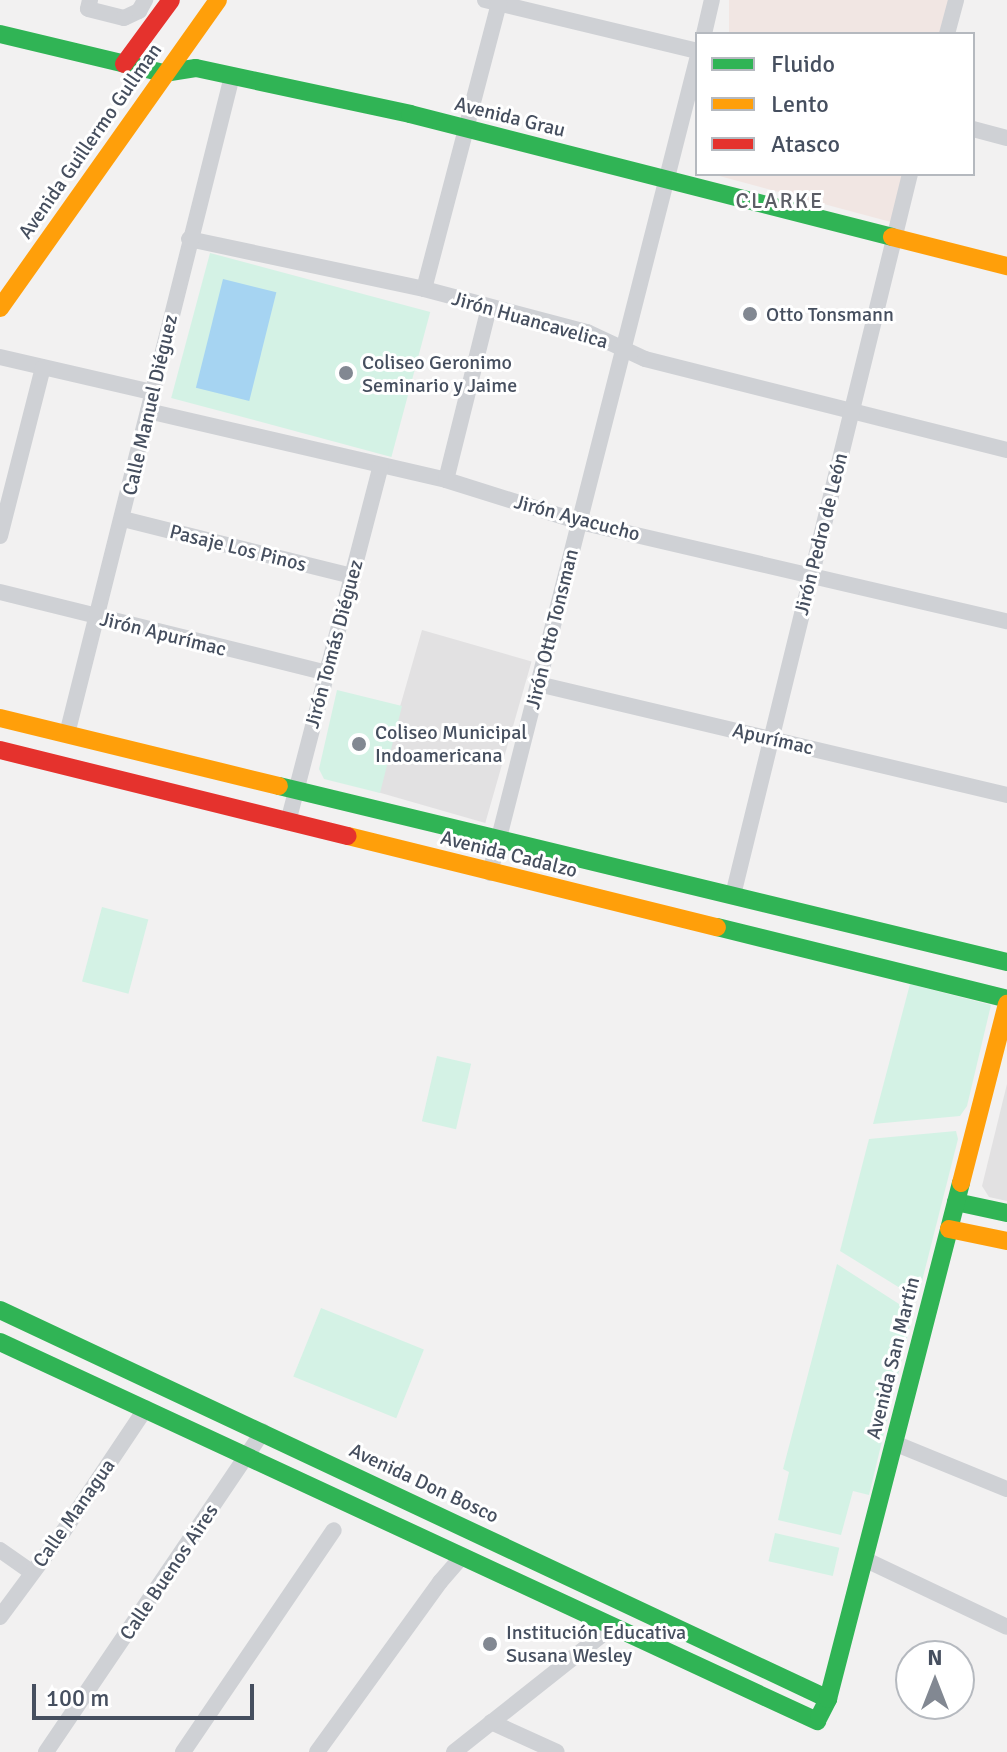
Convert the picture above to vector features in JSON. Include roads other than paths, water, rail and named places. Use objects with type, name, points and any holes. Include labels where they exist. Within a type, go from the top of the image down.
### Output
[{"type":"main road","name":"Avenida Guillermo Gullman","points":[[124,64],[171,0]]},
{"type":"main road","name":"Avenida Guillermo Gullman","points":[[0,308],[218,0]]},
{"type":"main road","name":"Avenida Grau","points":[[0,34],[164,73],[196,68],[466,129],[1007,266]]},
{"type":"main road","name":"Avenida Cadalzo","points":[[0,718],[1007,962]]},
{"type":"main road","name":"Avenida Cadalzo","points":[[0,750],[1007,1002]]},
{"type":"main road","name":"Avenida San Martín","points":[[613,1626],[817,1721],[828,1699],[1007,1002]]},
{"type":"main road","points":[[956,1202],[1007,1213]]},
{"type":"main road","points":[[949,1229],[1007,1241]]},
{"type":"main road","name":"Avenida Don Bosco","points":[[0,1310],[828,1699]]},
{"type":"main road","points":[[0,1342],[613,1626]]},
{"type":"street","points":[[90,0],[88,9],[124,18],[142,5],[157,19]]},
{"type":"street","points":[[704,32],[712,0]]},
{"type":"street","points":[[948,32],[956,0]]},
{"type":"street","points":[[424,289],[466,129],[492,2],[695,51]]},
{"type":"street","name":"Jirón Otto Tonsman","points":[[490,873],[695,68]]},
{"type":"street","name":"Calle Manuel Diéguez","points":[[67,734],[232,76]]},
{"type":"street","points":[[975,130],[1007,138]]},
{"type":"street","name":"Jirón Pedro de León","points":[[733,895],[909,176]]},
{"type":"street","name":"Jirón Huancavelica","points":[[189,239],[424,289],[587,332],[645,359],[1007,450]]},
{"type":"street","points":[[446,480],[489,307]]},
{"type":"street","points":[[0,357],[152,392]]},
{"type":"street","points":[[0,536],[43,367]]},
{"type":"street","name":"Jirón Ayacucho","points":[[148,411],[446,480],[580,522],[1007,621]]},
{"type":"street","name":"Jirón Tomás Diéguez","points":[[288,822],[381,466]]},
{"type":"street","name":"Pasaje Los Pinos","points":[[123,519],[352,576]]},
{"type":"street","name":"Jirón Apurímac","points":[[0,592],[327,673]]},
{"type":"street","name":"Apurímac","points":[[538,684],[1007,795]]},
{"type":"street","name":"Calle Managua","points":[[0,1617],[63,1532],[146,1408]]},
{"type":"street","name":"Calle Buenos Aires","points":[[46,1752],[263,1431]]},
{"type":"street","points":[[894,1443],[1007,1489]]},
{"type":"street","points":[[183,1752],[334,1530]]},
{"type":"street","points":[[0,1550],[32,1572]]},
{"type":"street","points":[[317,1752],[440,1582],[462,1557]]},
{"type":"street","points":[[864,1559],[1007,1627]]},
{"type":"street","points":[[454,1752],[613,1626]]},
{"type":"street","points":[[491,1722],[557,1752]]},
{"type":"water","points":[[223,279],[276,292],[249,401],[196,388]]},
{"type":"place","name":"Otto Tonsmann","points":[[750,314]]},
{"type":"place","name":"Coliseo Geronimo Seminario y Jaime","points":[[346,373]]},
{"type":"place","name":"Coliseo Municipal Indoamericana","points":[[359,744]]},
{"type":"place","name":"Institución Educativa Susana Wesley","points":[[490,1644]]},
{"type":"district","name":"CLARKE","points":[[780,201]]}]
